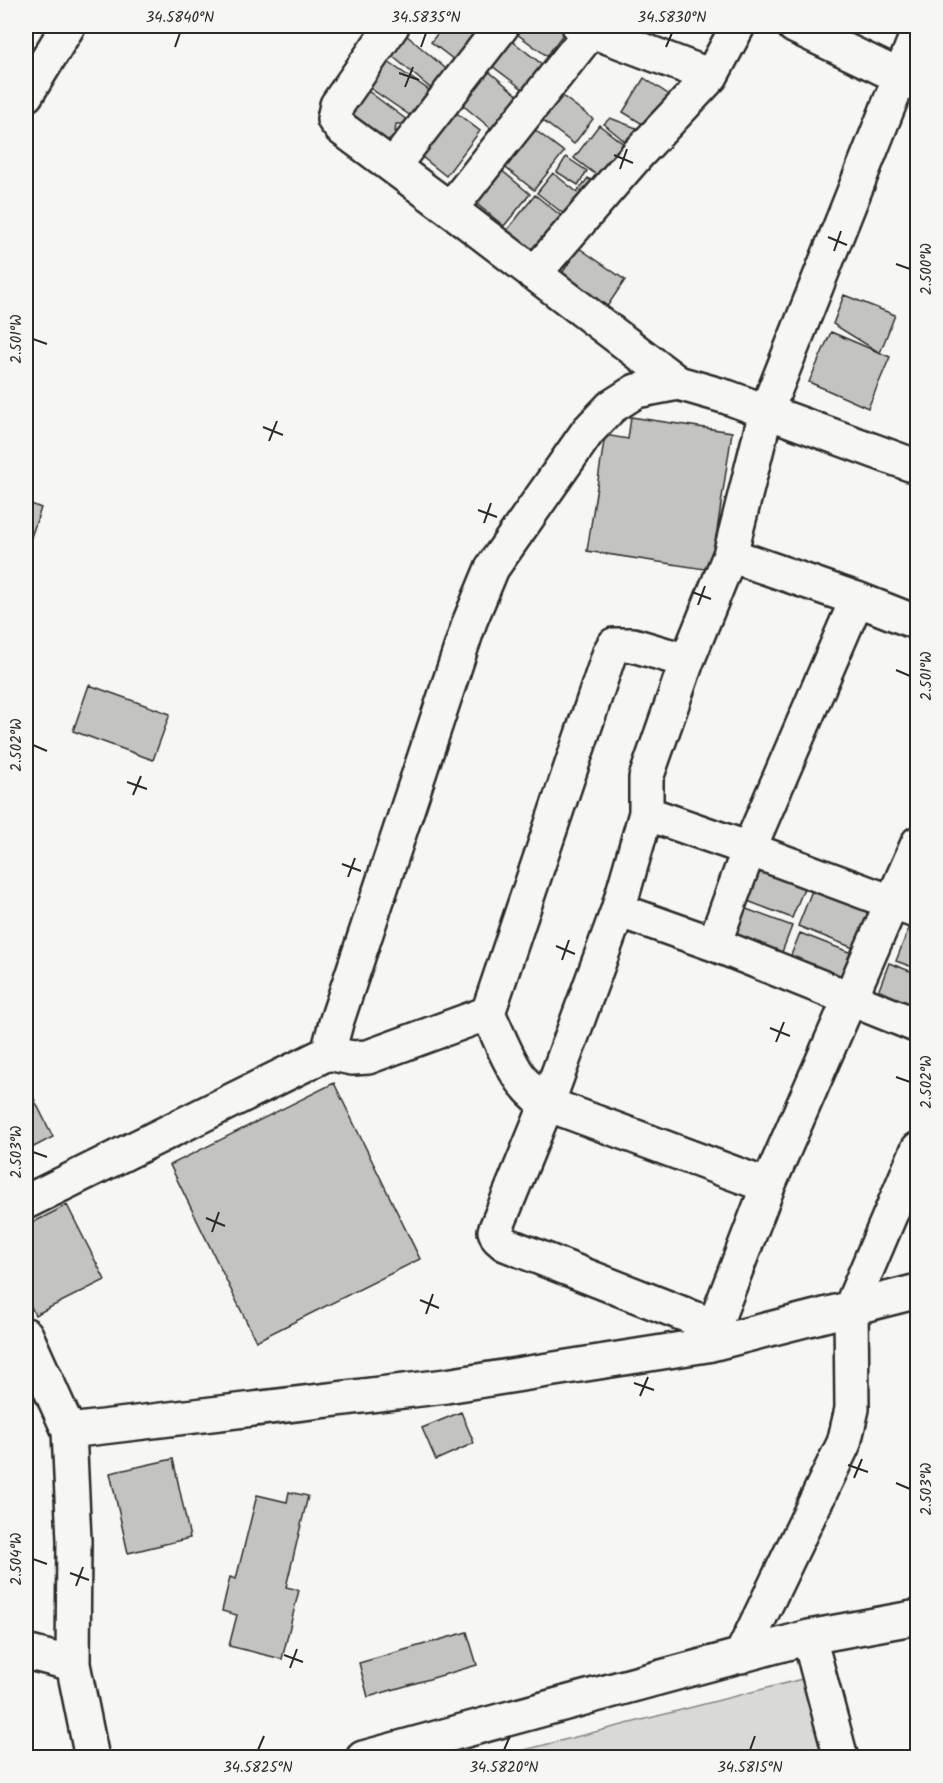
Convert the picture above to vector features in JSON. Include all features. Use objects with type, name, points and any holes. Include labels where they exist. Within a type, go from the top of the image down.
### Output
[{"type":"street","points":[[26,95],[68,26]]},
{"type":"street","points":[[392,26],[337,105],[334,119],[341,128],[678,383],[727,397],[916,462]]},
{"type":"street","points":[[393,166],[502,26]]},
{"type":"street","points":[[534,273],[638,154],[711,76],[738,26]]},
{"type":"street","points":[[794,26],[909,82]]},
{"type":"street","points":[[450,209],[585,28],[637,36],[711,76]]},
{"type":"street","points":[[711,1335],[505,1244],[498,1238],[495,1231],[547,1104],[618,910],[646,813],[646,778],[687,661],[730,555],[766,412],[909,82],[918,32]]},
{"type":"street","points":[[328,1053],[470,621],[492,568],[588,431],[611,407],[636,391],[678,383]]},
{"type":"street","points":[[730,555],[857,598],[918,623]]},
{"type":"street","points":[[714,944],[748,849],[857,598]]},
{"type":"street","points":[[687,661],[633,645],[614,645],[610,652],[488,1012],[518,1077],[535,1096],[547,1104],[768,1186]]},
{"type":"street","points":[[646,813],[905,907]]},
{"type":"street","points":[[711,1335],[768,1186],[850,999],[905,907],[918,843]]},
{"type":"street","points":[[618,910],[714,944],[918,1026]]},
{"type":"street","points":[[26,1202],[328,1053],[352,1058],[368,1057],[488,1012]]},
{"type":"street","points":[[741,1656],[844,1443],[852,1409],[851,1307],[918,1149]]},
{"type":"street","points":[[69,1431],[446,1386],[851,1307],[918,1291]]},
{"type":"street","points":[[26,1335],[69,1431],[74,1540],[73,1664],[92,1758]]},
{"type":"street","points":[[363,1758],[809,1637],[918,1617]]},
{"type":"street","points":[[809,1637],[841,1758]]},
{"type":"street","points":[[26,1652],[73,1664]]},
{"type":"shaded area","points":[[814,1676],[833,1758],[493,1758]]},
{"type":"building","points":[[443,26],[486,26],[458,63],[431,42]]},
{"type":"building","points":[[517,26],[560,26],[566,30],[547,56],[513,31]]},
{"type":"building","points":[[406,35],[451,73],[435,92],[391,55]]},
{"type":"building","points":[[507,37],[548,69],[529,94],[487,62]]},
{"type":"building","points":[[382,58],[429,90],[411,116],[364,84]]},
{"type":"building","points":[[481,65],[521,98],[494,131],[454,98]]},
{"type":"building","points":[[644,78],[677,100],[657,133],[623,112]]},
{"type":"building","points":[[368,91],[407,120],[402,124],[396,124],[395,133],[384,149],[346,122]]},
{"type":"building","points":[[561,95],[593,119],[574,144],[542,120]]},
{"type":"building","points":[[446,105],[480,131],[446,176],[412,149]]},
{"type":"building","points":[[610,118],[647,132],[634,149],[604,124]]},
{"type":"building","points":[[599,125],[630,149],[606,182],[574,158]]},
{"type":"building","points":[[531,127],[564,152],[534,190],[502,165]]},
{"type":"building","points":[[566,157],[587,171],[578,185],[557,172]]},
{"type":"building","points":[[500,169],[530,194],[504,226],[473,201]]},
{"type":"building","points":[[553,173],[577,192],[588,178],[601,188],[574,222],[537,193]]},
{"type":"building","points":[[535,195],[569,222],[538,261],[504,234]]},
{"type":"building","points":[[579,248],[625,280],[604,311],[558,279]]},
{"type":"building","points":[[844,295],[895,315],[880,353],[833,324]]},
{"type":"building","points":[[831,332],[890,357],[868,408],[809,382]]},
{"type":"building","points":[[631,417],[732,432],[711,570],[587,551],[605,435],[628,439]]},
{"type":"building","points":[[26,502],[41,508],[26,552]]},
{"type":"building","points":[[89,685],[170,714],[153,760],[73,731]]},
{"type":"building","points":[[758,865],[806,883],[792,918],[745,900]]},
{"type":"building","points":[[815,883],[873,905],[856,949],[798,926]]},
{"type":"building","points":[[741,907],[792,926],[779,960],[728,941]]},
{"type":"building","points":[[912,920],[918,923],[918,969],[896,961]]},
{"type":"building","points":[[800,933],[854,954],[840,987],[787,965]]},
{"type":"building","points":[[889,963],[918,974],[918,1017],[875,1000]]},
{"type":"building","points":[[334,1083],[420,1259],[256,1341],[170,1165]]},
{"type":"building","points":[[32,1095],[53,1137],[26,1151],[26,1099]]},
{"type":"building","points":[[67,1205],[105,1280],[35,1315],[26,1296],[26,1226]]},
{"type":"building","points":[[461,1412],[474,1443],[436,1460],[422,1428]]},
{"type":"building","points":[[173,1459],[190,1538],[128,1553],[110,1473]]},
{"type":"building","points":[[289,1492],[308,1496],[286,1587],[299,1590],[282,1659],[229,1646],[237,1615],[222,1611],[230,1577],[236,1579],[257,1495],[287,1502]]},
{"type":"building","points":[[467,1632],[477,1665],[368,1697],[359,1663]]}]
